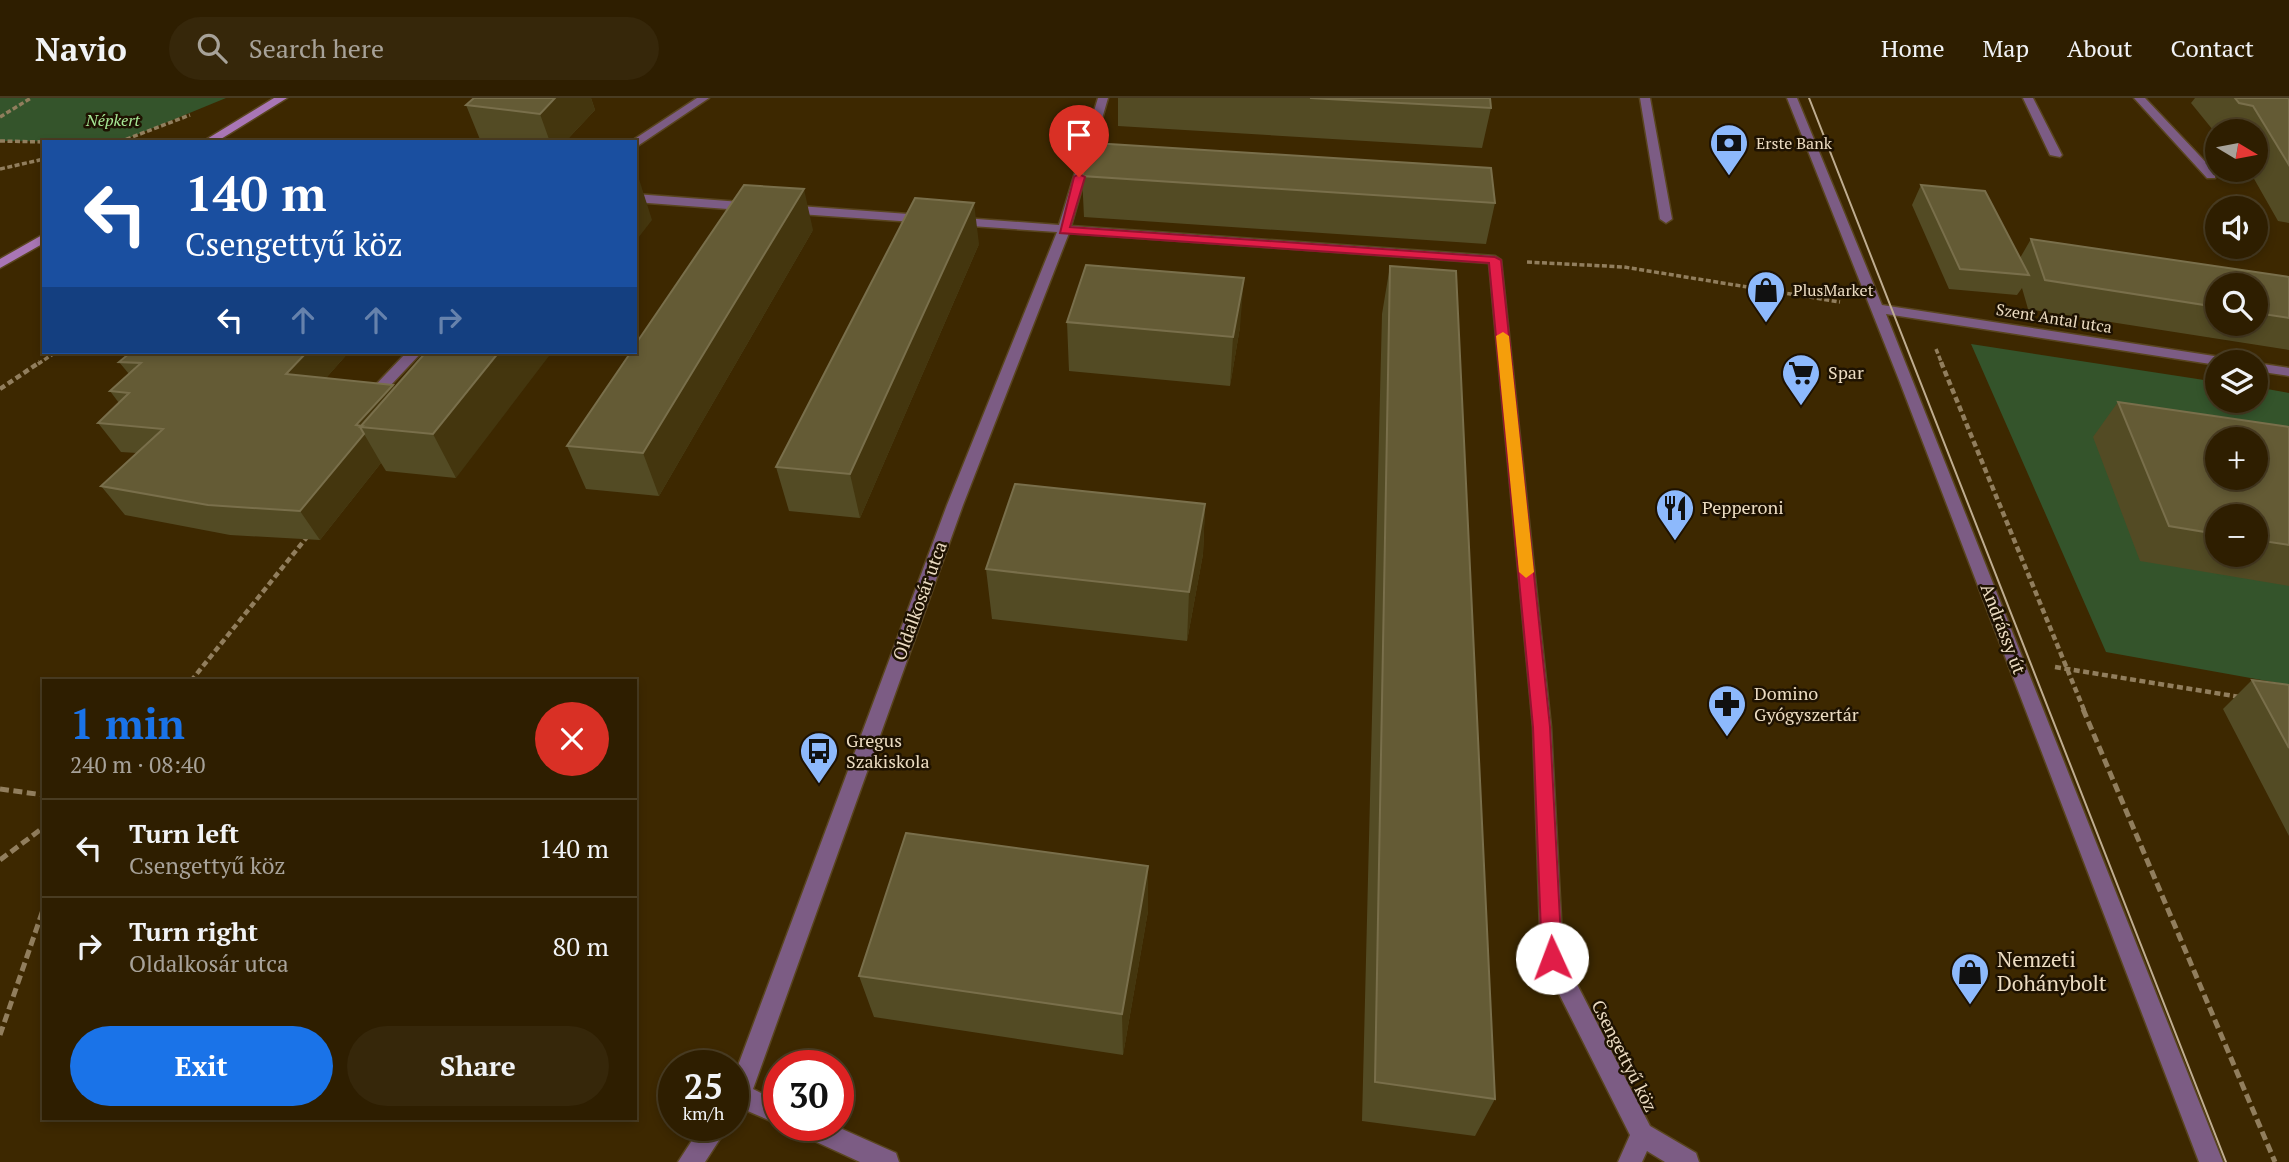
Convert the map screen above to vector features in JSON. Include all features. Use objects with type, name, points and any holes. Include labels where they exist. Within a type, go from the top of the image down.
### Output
[{"type":"street","points":[[211,140],[282,98]]},
{"type":"street","points":[[637,142],[704,98]]},
{"type":"street","name":"Oldalkosár utca","points":[[749,1064],[955,505],[1064,230],[1103,98]]},
{"type":"street","points":[[1645,98],[1666,219]]},
{"type":"street","name":"Andrássy út","points":[[1791,98],[2211,1162]]},
{"type":"street","points":[[2028,98],[2056,155]]},
{"type":"street","points":[[2139,98],[2205,169]]},
{"type":"street","points":[[637,198],[1495,260]]},
{"type":"street","points":[[0,264],[42,239]]},
{"type":"street","name":"Csengettyű köz","points":[[1495,260],[1542,727],[1552,958],[1642,1134]]},
{"type":"street","name":"Szent Antal utca","points":[[1876,308],[2205,359]]},
{"type":"street","points":[[358,410],[413,354]]},
{"type":"street","points":[[2268,369],[2289,372]]},
{"type":"street","points":[[1630,1162],[1642,1134],[1687,1162]]},
{"type":"street","points":[[690,1162],[705,1141]]},
{"type":"street","points":[[840,1141],[887,1162]]},
{"type":"path","points":[[0,117],[31,98]]},
{"type":"path","points":[[124,140],[200,111]]},
{"type":"path","points":[[0,141],[42,142]]},
{"type":"path","points":[[0,169],[42,159]]},
{"type":"path","points":[[1495,260],[1624,267],[1876,308]]},
{"type":"path","points":[[1919,315],[1952,383],[2066,669],[2275,1162]]},
{"type":"path","points":[[0,389],[53,354]]},
{"type":"path","points":[[193,679],[312,530]]},
{"type":"path","points":[[2015,660],[2250,698]]},
{"type":"path","points":[[0,789],[42,795]]},
{"type":"path","points":[[0,860],[42,828]]},
{"type":"path","points":[[0,1035],[42,912]]},
{"type":"green space","name":"Népkert","points":[[0,98],[226,98],[124,140],[0,141]]},
{"type":"green space","points":[[1971,344],[2205,380],[2205,413],[2268,413],[2268,389],[2289,393],[2289,685],[2106,652]]},
{"type":"building","points":[[474,98],[555,98],[540,114],[466,105]]},
{"type":"building","points":[[1310,98],[1490,98],[1491,108]]},
{"type":"building","points":[[2235,98],[2289,98],[2289,165],[2268,131],[2268,119],[2261,119],[2253,106],[2239,103]]},
{"type":"building","points":[[1093,143],[1491,168],[1495,203],[1082,176]]},
{"type":"building","points":[[744,185],[804,189],[643,453],[567,446],[630,354],[637,354],[637,342]]},
{"type":"building","points":[[1921,185],[1985,191],[2029,275],[1960,269]]},
{"type":"building","points":[[915,198],[974,203],[850,474],[776,467]]},
{"type":"building","points":[[2031,239],[2262,273],[2205,273],[2205,305],[2045,280]]},
{"type":"building","points":[[1086,265],[1244,278],[1233,337],[1067,322]]},
{"type":"building","points":[[1390,266],[1456,271],[1495,1099],[1375,1082]]},
{"type":"building","points":[[2268,274],[2289,277],[2289,318],[2268,315]]},
{"type":"building","points":[[129,354],[305,354],[286,374],[393,385],[356,425],[362,426],[360,427],[364,434],[300,511],[208,505],[101,486],[163,429],[98,423],[129,393],[110,391],[141,363],[119,362]]},
{"type":"building","points":[[424,354],[497,354],[433,434],[360,427]]},
{"type":"building","points":[[2118,402],[2289,427],[2289,545],[2268,542],[2268,504],[2205,504],[2205,532],[2169,526]]},
{"type":"building","points":[[1015,484],[1205,504],[1189,592],[986,569]]},
{"type":"building","points":[[2252,680],[2289,685],[2289,748]]},
{"type":"building","points":[[906,833],[1148,866],[1122,1014],[859,976]]},
{"type":"tram line","points":[[1809,98],[2226,1162]]},
{"type":"slow traffic","points":[[1503,336],[1526,572]]},
{"type":"place","name":"Erste Bank","points":[[1729,177]]},
{"type":"place","name":"PlusMarket","points":[[1766,324]]},
{"type":"place","name":"Spar","points":[[1801,407]]},
{"type":"place","name":"Pepperoni","points":[[1675,542]]},
{"type":"place","name":"Domino Gyógyszertár","points":[[1727,738]]},
{"type":"place","name":"Gregus Szakiskola","points":[[819,785]]},
{"type":"place","name":"Nemzeti Dohánybolt","points":[[1970,1006]]},
{"type":"route","points":[[1079,177],[1064,230],[1495,260],[1542,727],[1552,958]]}]
